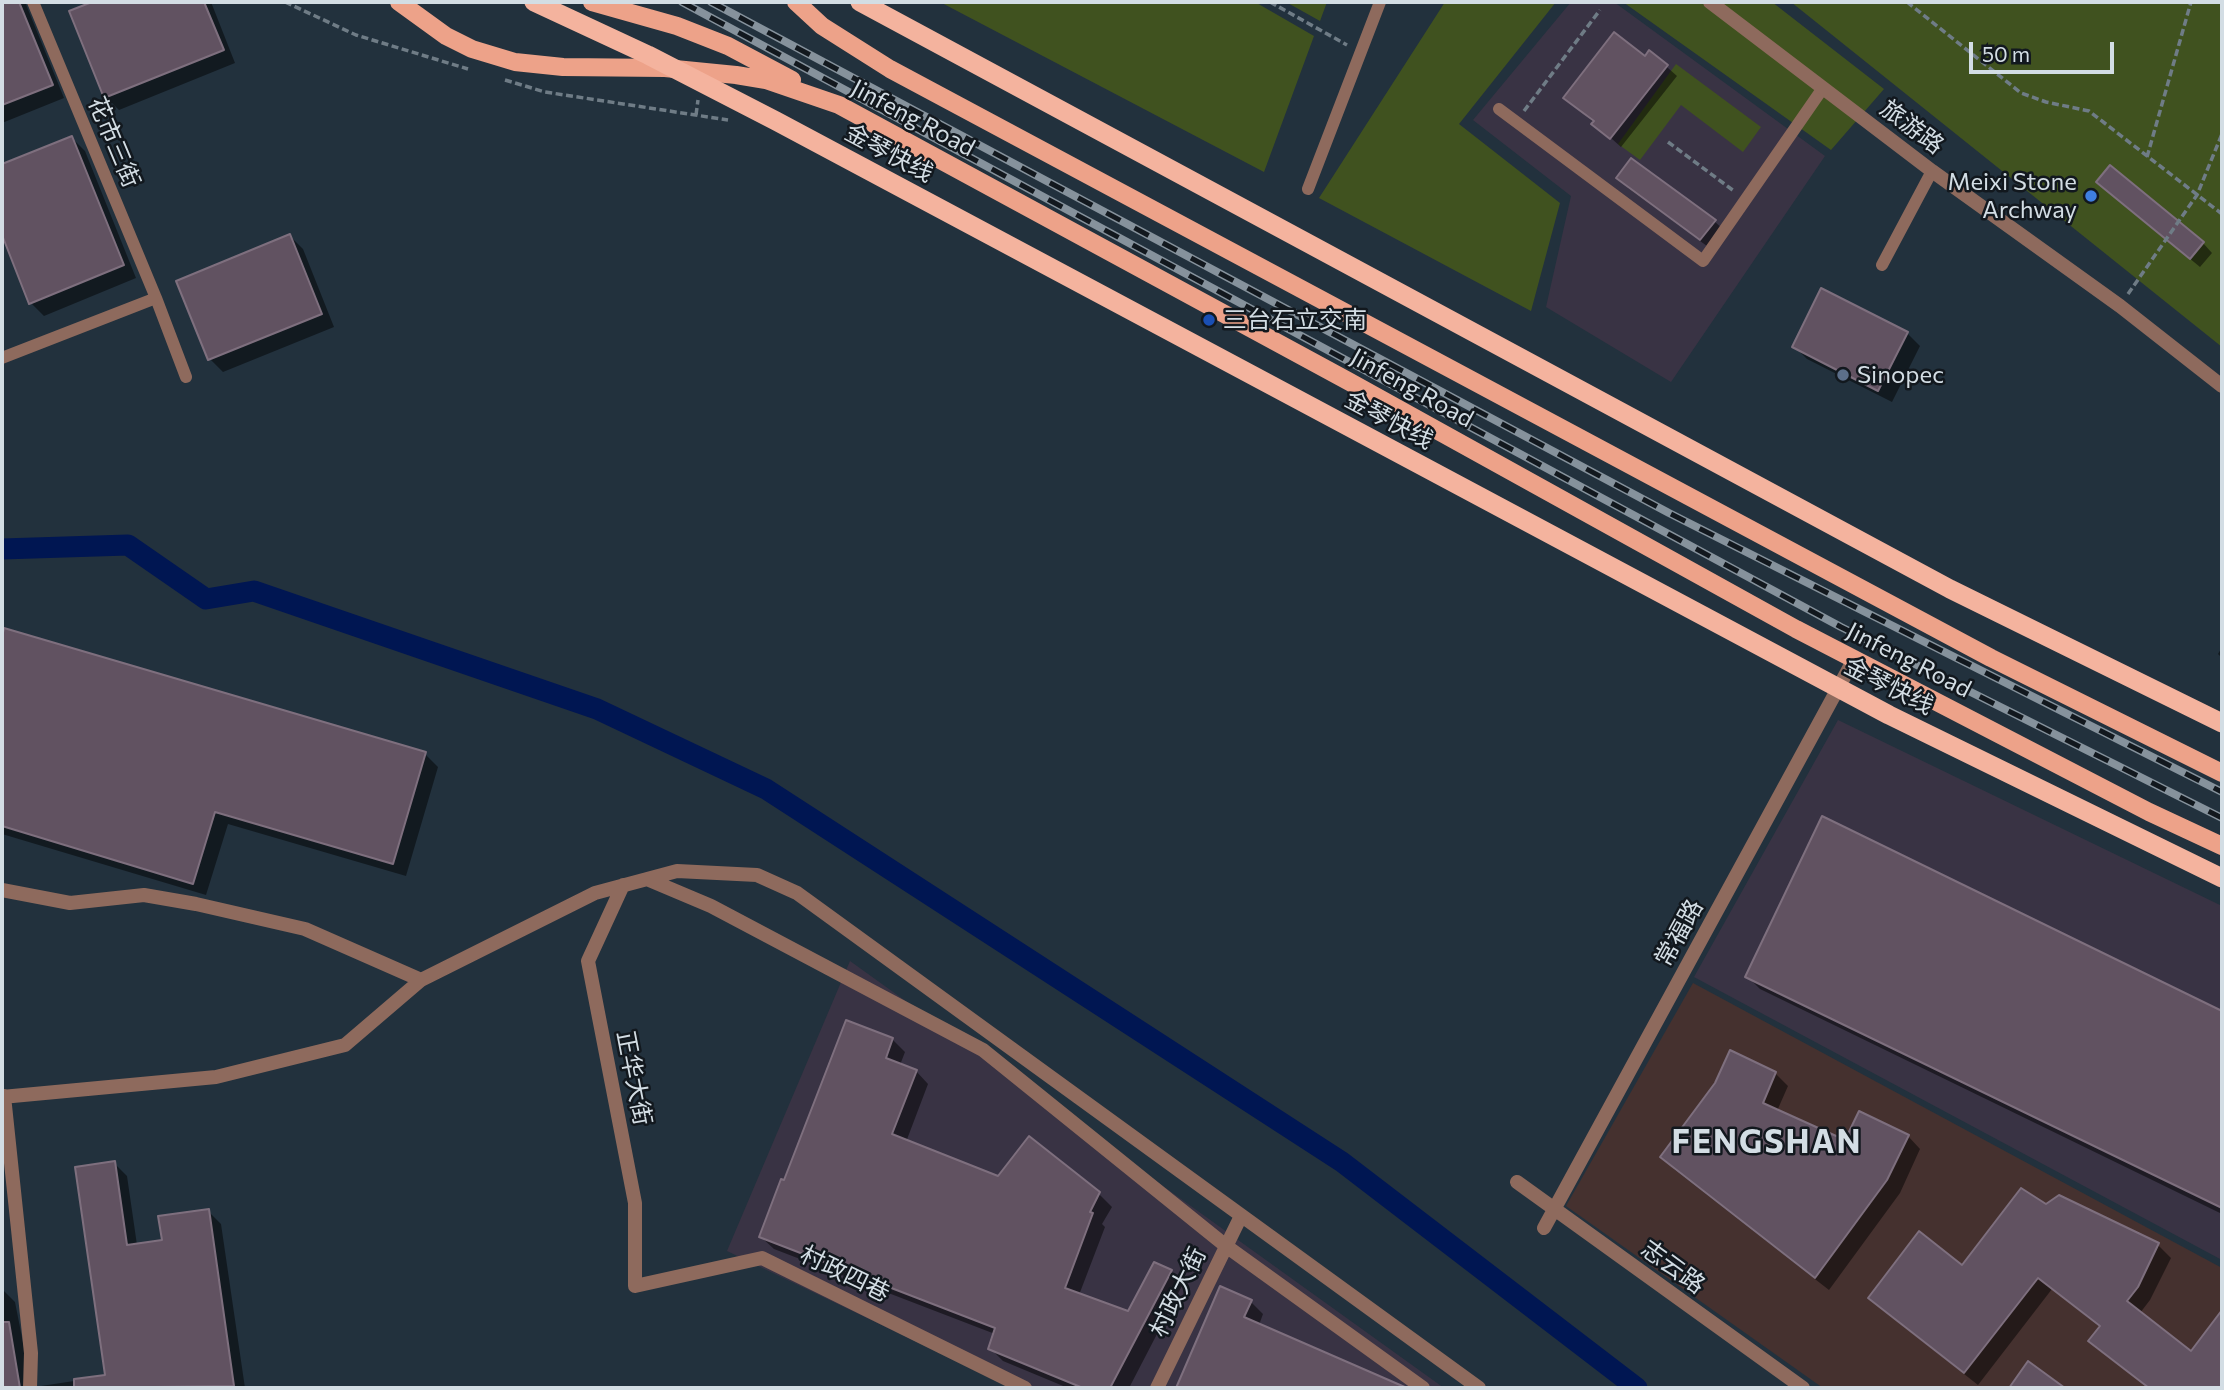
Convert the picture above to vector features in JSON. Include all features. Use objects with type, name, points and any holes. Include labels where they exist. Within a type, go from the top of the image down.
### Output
[{"type":"highway","name":"金琴快线","points":[[534,2],[648,55],[776,121],[1889,715],[2222,878]]},
{"type":"highway","points":[[859,2],[1950,589],[2222,723]]},
{"type":"main road","name":"Jinfeng Road","points":[[399,2],[446,36],[472,49],[515,62],[562,67],[664,68],[736,75],[766,80],[839,105],[1854,659],[2149,812],[2222,846]]},
{"type":"main road","points":[[592,2],[677,26],[728,46],[839,105]]},
{"type":"main road","name":"Jinfeng Road","points":[[796,2],[822,26],[890,69],[1991,658],[2222,773]]},
{"type":"street","name":"旅游路","points":[[1710,2],[1932,171],[2120,306],[2222,386]]},
{"type":"street","name":"常福路","points":[[1544,1228],[1854,659]]},
{"type":"street","points":[[30,1388],[32,1353],[3,1096],[216,1077],[345,1045],[421,980],[595,893],[677,871],[757,875],[797,892],[1479,1388]]},
{"type":"street","points":[[647,879],[710,906],[983,1049],[1226,1245],[1423,1388]]},
{"type":"street","name":"正华大街","points":[[623,886],[588,961],[635,1203],[635,1286]]},
{"type":"street","points":[[2,890],[69,904],[144,895],[196,904],[305,929],[421,980]]},
{"type":"street","name":"志云路","points":[[1517,1182],[1803,1388]]},
{"type":"street","name":"村政大街","points":[[1157,1388],[1241,1216]]},
{"type":"street","name":"村政四巷","points":[[635,1286],[762,1258],[1025,1388]]},
{"type":"lane","name":"花市三街","points":[[33,2],[186,377]]},
{"type":"lane","points":[[1308,189],[1380,2]]},
{"type":"lane","points":[[1499,108],[1703,261],[1823,88]]},
{"type":"lane","points":[[1882,265],[1932,171]]},
{"type":"lane","points":[[3,354],[156,298]]},
{"type":"path","points":[[1270,2],[1361,53]]},
{"type":"path","points":[[1907,2],[2021,93],[2046,102],[2089,111],[2222,214]]},
{"type":"path","points":[[2147,157],[2191,2]]},
{"type":"path","points":[[1517,121],[1600,10]]},
{"type":"path","points":[[2120,306],[2197,195],[2222,134]]},
{"type":"path","points":[[1668,142],[1745,200]]},
{"type":"shaded area","points":[[1571,2],[1614,2],[1825,156],[1671,382],[1546,307],[1571,196],[1473,120]]},
{"type":"shaded area","points":[[1838,720],[2222,906],[2222,1260],[1694,977]]},
{"type":"shaded area","points":[[850,961],[1444,1388],[1013,1388],[727,1251]]},
{"type":"shaded area","points":[[1693,983],[2222,1268],[2222,1388],[1823,1388],[1566,1206]]},
{"type":"green space","points":[[940,2],[1255,2],[1314,36],[1264,172]]},
{"type":"green space","points":[[1286,2],[1327,2],[1320,21]]},
{"type":"green space","points":[[1445,2],[1556,2],[1459,124],[1560,203],[1531,311],[1319,198]]},
{"type":"green space","points":[[1623,2],[1772,2],[1884,89],[1831,150]]},
{"type":"green space","points":[[1791,2],[2222,2],[2222,347]]},
{"type":"green space","points":[[1676,64],[1761,127],[1743,152],[1681,105],[1640,160],[1618,144]]},
{"type":"building","points":[[2,2],[19,2],[53,85],[2,105]]},
{"type":"building","points":[[92,2],[204,2],[224,50],[104,98],[69,11]]},
{"type":"building","points":[[1614,32],[1645,56],[1649,50],[1668,65],[1610,139],[1591,124],[1594,121],[1563,98]]},
{"type":"building","points":[[72,136],[124,265],[29,304],[2,235],[2,164]]},
{"type":"building","points":[[1631,158],[1716,220],[1700,240],[1616,178]]},
{"type":"building","points":[[2110,165],[2204,242],[2190,259],[2096,182]]},
{"type":"building","points":[[290,234],[322,314],[208,360],[176,281]]},
{"type":"building","points":[[1821,288],[1908,332],[1878,391],[1792,347]]},
{"type":"building","points":[[4,628],[426,752],[393,864],[215,812],[193,884],[2,826]]},
{"type":"building","points":[[1822,816],[2222,1011],[2222,1208],[1745,977]]},
{"type":"building","points":[[846,1020],[893,1038],[886,1058],[917,1070],[892,1134],[998,1176],[1029,1136],[1100,1192],[1090,1212],[1093,1213],[1065,1288],[1128,1311],[1154,1262],[1172,1270],[1110,1388],[1083,1388],[988,1349],[995,1328],[759,1237]]},
{"type":"building","points":[[1730,1050],[1776,1072],[1763,1103],[1845,1140],[1859,1111],[1909,1135],[1887,1180],[1815,1278],[1660,1157],[1715,1083]]},
{"type":"building","points":[[115,1161],[127,1245],[162,1240],[158,1216],[209,1209],[234,1386],[74,1388],[74,1379],[105,1375],[75,1167]]},
{"type":"building","points":[[2021,1188],[2046,1204],[2059,1195],[2159,1243],[2138,1287],[2127,1301],[2191,1351],[2222,1310],[2222,1388],[2149,1388],[2088,1341],[2100,1326],[2038,1278],[1964,1373],[1868,1298],[1919,1231],[1962,1265]]},
{"type":"building","points":[[1220,1286],[1252,1300],[1244,1317],[1407,1388],[1176,1388]]},
{"type":"building","points":[[2,1322],[9,1322],[20,1388],[2,1388]]},
{"type":"building","points":[[2028,1361],[2065,1388],[2009,1388]]},
{"type":"waterway","points":[[2,549],[128,545],[206,599],[254,591],[597,709],[766,789],[1342,1162],[1637,1388]]},
{"type":"railway","points":[[682,2],[1841,627],[2222,818]]},
{"type":"railway","points":[[711,2],[1669,513],[2222,792]]},
{"type":"place","name":"Meixi Stone Archway","points":[[2091,196]]},
{"type":"place","name":"三台石立交南","points":[[1209,320]]},
{"type":"place","name":"Sinopec","points":[[1843,375]]},
{"type":"district","name":"FENGSHAN","points":[[1767,1142]]}]
